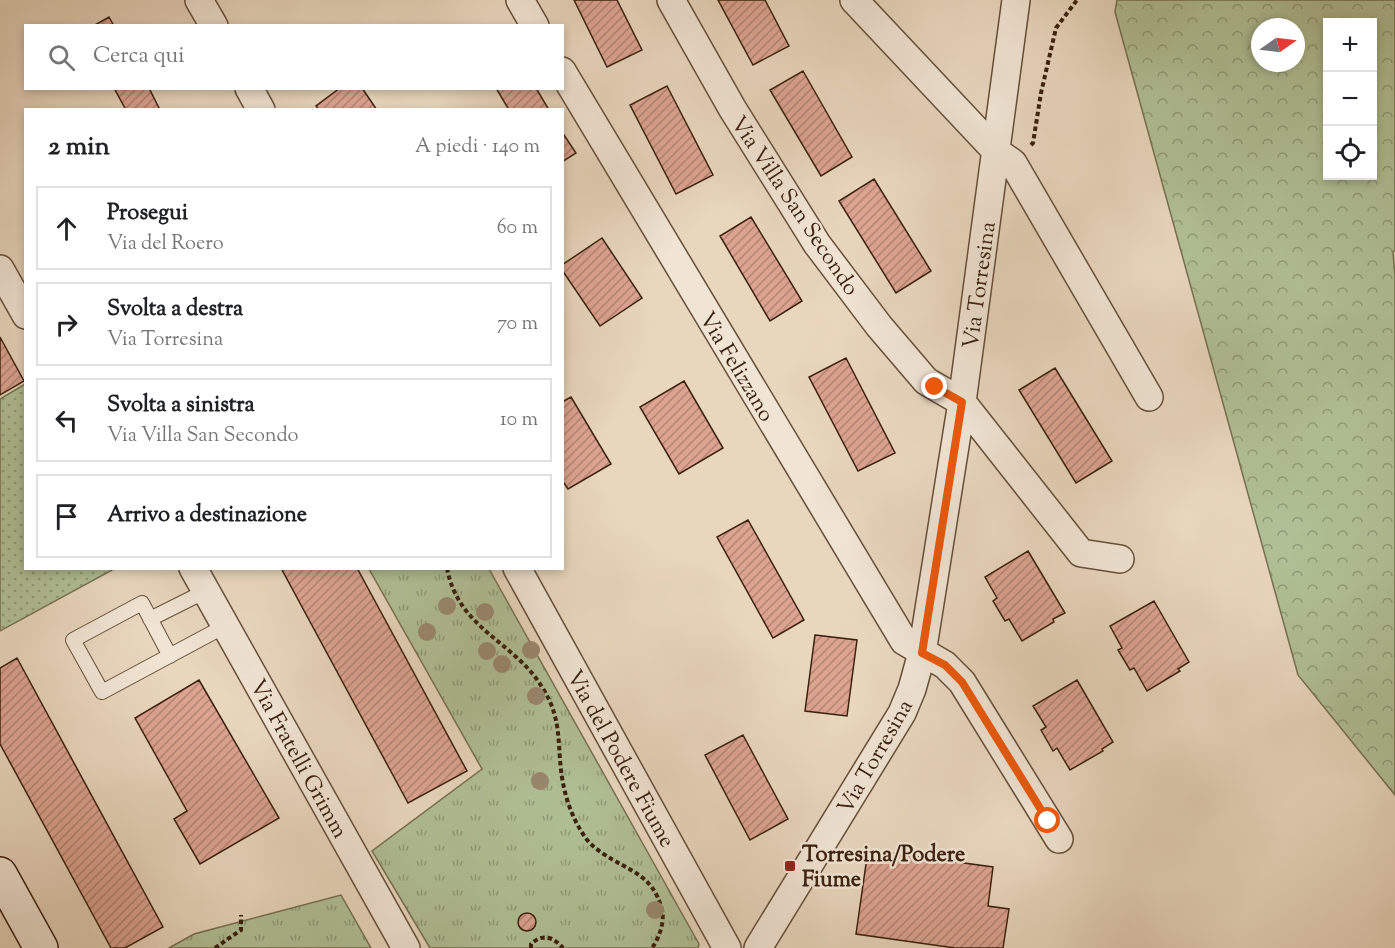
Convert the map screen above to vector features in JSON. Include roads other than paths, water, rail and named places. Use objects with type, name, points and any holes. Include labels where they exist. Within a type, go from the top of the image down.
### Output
[{"type":"street","points":[[199,0],[213,24]]},
{"type":"street","points":[[520,0],[534,24]]},
{"type":"street","name":"Via Villa San Secondo","points":[[671,0],[732,108],[817,244],[879,326],[926,381],[962,402],[1081,553],[1120,559]]},
{"type":"street","points":[[854,0],[1004,157],[1149,397]]},
{"type":"street","name":"Via Torresina","points":[[758,948],[902,713],[912,689],[922,653],[1004,157],[1016,0]]},
{"type":"street","name":"Via Felizzano","points":[[564,74],[904,641],[945,665],[962,682],[1059,839]]},
{"type":"street","points":[[250,90],[260,108]]},
{"type":"street","points":[[0,269],[24,311]]},
{"type":"street","name":"Via del Podere Fiume","points":[[518,570],[727,948]]},
{"type":"street","name":"Via Fratelli Grimm","points":[[199,580],[406,948]]},
{"type":"street","points":[[0,874],[41,948]]},
{"type":"lane","points":[[150,619],[199,580]]},
{"type":"lane","points":[[170,656],[142,603],[73,640],[102,692],[170,656],[225,626]]},
{"type":"place","name":"Torresina/Podere Fiume","points":[[790,866]]}]
